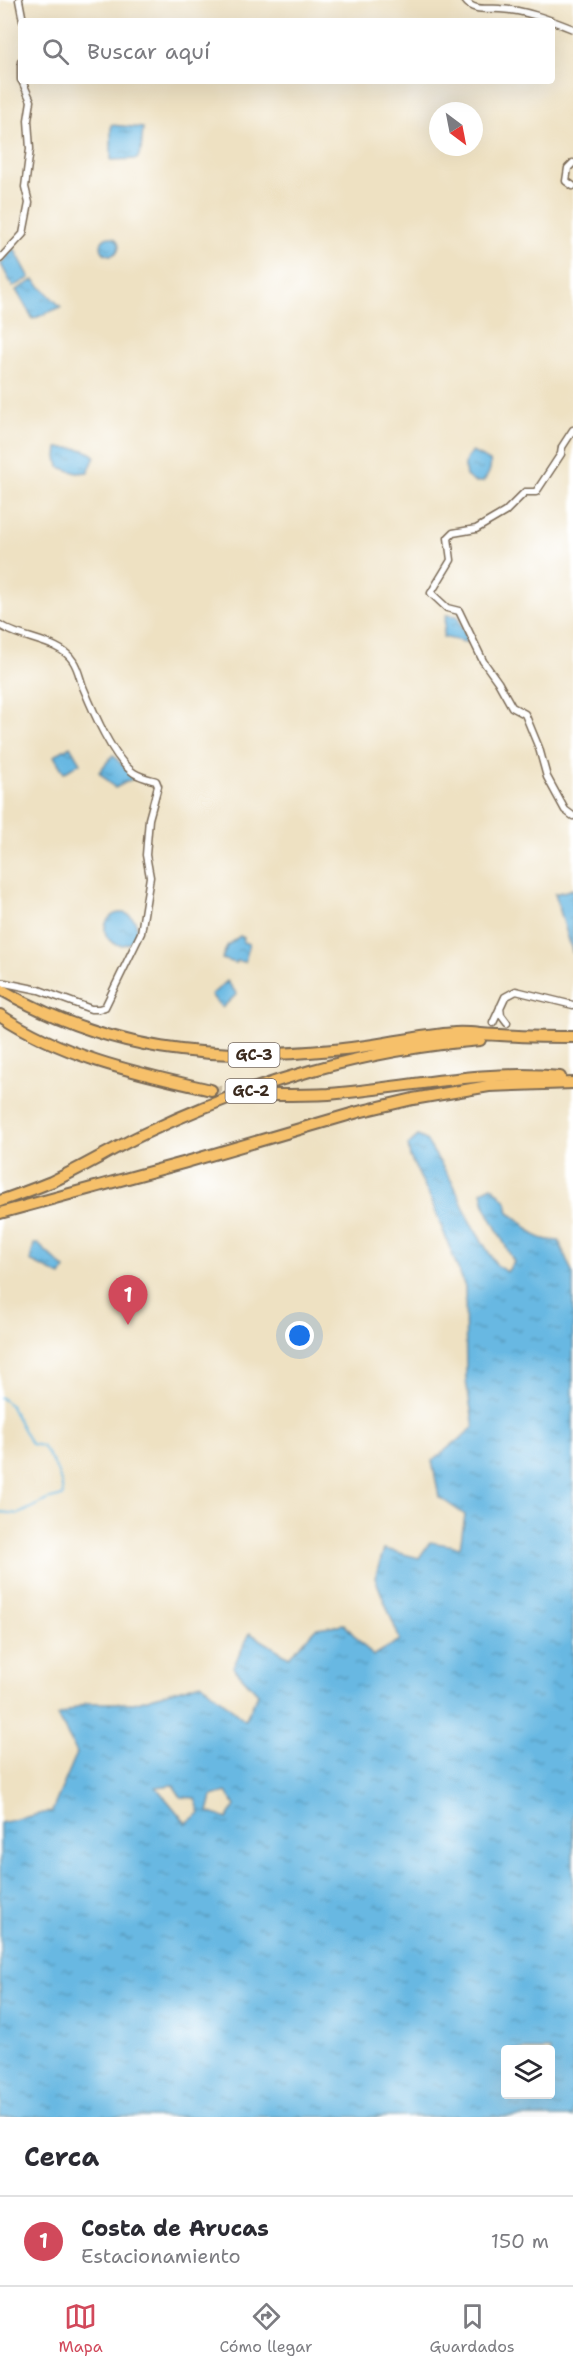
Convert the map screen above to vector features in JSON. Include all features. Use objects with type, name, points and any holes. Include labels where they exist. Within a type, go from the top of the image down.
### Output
[{"type":"highway","points":[[0,982],[28,999]]},
{"type":"highway","name":"GC-3","points":[[0,989],[30,1006],[76,1026],[129,1042],[182,1052],[263,1055],[335,1050],[456,1033],[519,1036]]},
{"type":"highway","points":[[0,1015],[59,1047],[118,1069],[211,1090]]},
{"type":"highway","name":"GC-2","points":[[0,1201],[51,1181],[148,1132],[216,1103],[312,1070],[450,1042],[519,1036],[573,1037]]},
{"type":"highway","points":[[273,1095],[328,1094],[465,1076],[534,1075],[573,1081]]},
{"type":"highway","points":[[0,1213],[358,1112],[413,1099],[489,1086],[573,1081]]},
{"type":"street","points":[[19,0],[22,18]]},
{"type":"street","points":[[465,0],[477,9],[501,9],[540,18]]},
{"type":"street","points":[[555,23],[573,29]]},
{"type":"street","points":[[0,259],[23,234],[29,202],[25,187],[30,149],[28,120],[31,102],[23,84]]},
{"type":"street","points":[[570,165],[566,181],[573,186]]},
{"type":"street","points":[[573,430],[562,447],[561,454],[536,492],[525,492],[504,512],[476,529],[453,533],[448,538],[451,560],[431,593],[447,608],[459,611],[483,661],[512,707],[525,714],[539,748],[547,777],[565,810],[573,816]]},
{"type":"street","points":[[0,625],[7,631],[65,652],[73,660],[98,723],[118,756],[134,773],[156,781],[158,786],[149,819],[146,855],[150,877],[141,933],[105,1006],[99,1010],[91,1009],[39,990],[0,982]]},
{"type":"street","points":[[28,999],[31,992],[39,990]]},
{"type":"street","points":[[493,1023],[505,997],[516,991],[573,1005]]},
{"type":"street","points":[[500,1006],[501,1015],[507,1023]]},
{"type":"water","points":[[111,125],[143,128],[141,151],[137,159],[111,160]]},
{"type":"water","points":[[106,237],[114,237],[119,242],[117,253],[106,255],[101,250],[101,242]]},
{"type":"water","points":[[14,248],[30,278],[13,287],[1,264]]},
{"type":"water","points":[[34,280],[61,307],[33,319],[16,290]]},
{"type":"water","points":[[58,448],[87,451],[95,457],[88,472],[77,473],[59,467]]},
{"type":"water","points":[[472,452],[490,461],[489,472],[483,482],[474,482],[466,476],[465,463]]},
{"type":"water","points":[[446,615],[457,616],[469,643],[443,637]]},
{"type":"water","points":[[70,746],[80,763],[64,773],[54,756]]},
{"type":"water","points":[[113,755],[134,778],[115,788],[99,772]]},
{"type":"water","points":[[573,889],[573,954],[555,894]]},
{"type":"water","points":[[121,913],[132,918],[137,929],[132,940],[121,945],[110,940],[105,929],[110,918]]},
{"type":"water","points":[[240,936],[244,938],[243,942],[249,944],[245,962],[237,961],[236,963],[222,959],[227,946]]},
{"type":"water","points":[[227,981],[237,994],[222,1008],[211,995]]},
{"type":"water","points":[[418,1136],[426,1140],[454,1185],[470,1222],[497,1266],[507,1272],[514,1262],[485,1207],[482,1191],[492,1186],[507,1202],[509,1213],[535,1235],[559,1241],[573,1275],[573,2117],[0,2117],[0,1823],[52,1811],[77,1753],[58,1716],[86,1703],[134,1703],[201,1683],[245,1720],[258,1694],[233,1667],[250,1633],[289,1657],[317,1628],[344,1624],[373,1656],[400,1640],[375,1578],[384,1549],[419,1558],[430,1542],[460,1547],[465,1515],[439,1497],[432,1461],[474,1427],[466,1381],[465,1287],[430,1197],[410,1157],[408,1145]],"holes":[[[173,1785],[181,1797],[195,1798],[200,1813],[186,1823],[156,1787]],[[226,1792],[235,1806],[227,1819],[208,1812],[212,1796]]]},
{"type":"water","points":[[34,1244],[38,1244],[65,1269],[61,1276],[30,1261]]},
{"type":"waterway","points":[[0,1333],[2,1337],[0,1341]]},
{"type":"waterway","points":[[0,1397],[10,1405],[31,1444],[42,1446],[50,1458],[57,1470],[63,1496],[47,1500],[19,1514],[0,1512]]},
{"type":"tunnel","points":[[211,1090],[273,1095]]},
{"type":"place","name":"Costa de Arucas","points":[[128,1325]]}]
